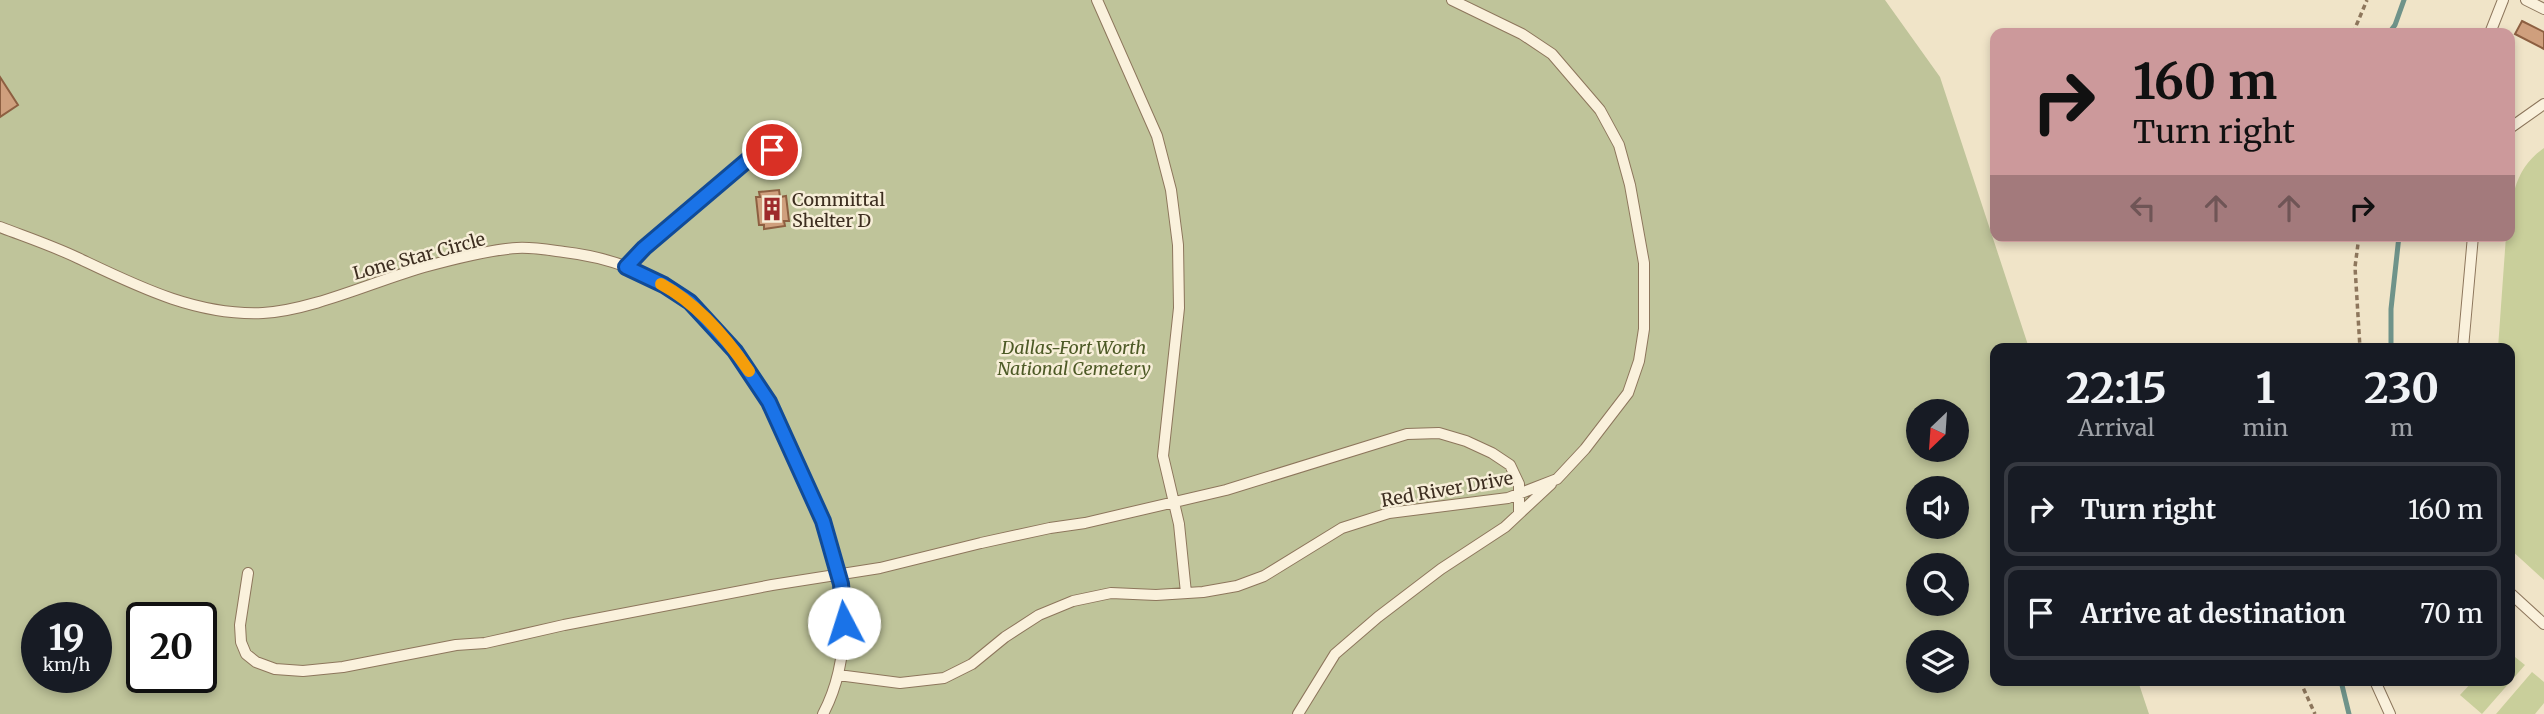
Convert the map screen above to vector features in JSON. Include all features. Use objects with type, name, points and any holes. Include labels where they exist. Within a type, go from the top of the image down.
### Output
[{"type":"lane","points":[[1097,0],[1157,136],[1171,190],[1178,245],[1179,308],[1163,456],[1179,524],[1186,593]]},
{"type":"lane","name":"Red River Drive","points":[[838,675],[900,683],[944,678],[972,664],[1039,615],[1073,601],[1111,593],[1186,593],[1237,586],[1264,576],[1342,528],[1389,513],[1508,498],[1557,479],[1585,449],[1628,393],[1639,361],[1644,329],[1644,263],[1630,185],[1619,145],[1600,110],[1552,54],[1522,34],[1452,0]]},
{"type":"lane","points":[[2492,28],[2503,0]]},
{"type":"lane","points":[[2526,0],[2544,9]]},
{"type":"lane","points":[[2515,124],[2544,104]]},
{"type":"lane","points":[[626,267],[644,248],[750,158],[772,150]]},
{"type":"lane","name":"Lone Star Circle","points":[[0,227],[75,256],[155,294],[219,312],[265,313],[298,306],[425,267],[516,248],[601,258],[664,285],[690,302],[735,351],[769,402],[823,521],[838,575],[844,623],[843,651],[834,693],[823,714]]},
{"type":"lane","points":[[2463,343],[2472,242]]},
{"type":"lane","points":[[248,573],[240,625],[241,642],[246,654],[256,662],[275,670],[303,671],[343,667],[456,645],[485,643],[564,625],[880,568],[981,543],[1085,523],[1226,490],[1407,433],[1438,433],[1466,440],[1510,465],[1519,484],[1520,513]]},
{"type":"lane","points":[[1298,714],[1335,654],[1441,569],[1489,540],[1557,479]]},
{"type":"lane","points":[[2515,598],[2544,624]]},
{"type":"lane","points":[[2377,686],[2390,714]]},
{"type":"path","points":[[2355,28],[2367,0]]},
{"type":"path","points":[[2358,242],[2355,267],[2360,343]]},
{"type":"path","points":[[2302,686],[2315,714]]},
{"type":"green space","name":"Dallas-Fort Worth National Cemetery","points":[[0,0],[1885,0],[1940,77],[1990,229],[1990,242],[1994,242],[2027,343],[1990,343],[1990,686],[2140,686],[2149,714],[0,714]]},
{"type":"green space","points":[[2544,148],[2544,580],[2515,554],[2515,343],[2498,343],[2506,242],[2515,242],[2515,187],[2534,156]]},
{"type":"green space","points":[[2515,657],[2525,665],[2515,676]]},
{"type":"green space","points":[[2532,672],[2544,682],[2544,703],[2535,714],[2496,714]]},
{"type":"green space","points":[[2468,686],[2507,686],[2482,714],[2460,695]]},
{"type":"building","points":[[2522,21],[2544,32],[2544,49],[2515,34]]},
{"type":"building","points":[[0,77],[18,105],[0,117]]},
{"type":"building","name":"Committal Shelter D","points":[[779,190],[780,197],[786,196],[789,221],[784,221],[785,226],[764,229],[764,225],[759,225],[756,197],[760,197],[759,192]]},
{"type":"waterway","points":[[2393,28],[2404,0]]},
{"type":"waterway","points":[[2391,343],[2391,309],[2398,242]]},
{"type":"waterway","points":[[2342,686],[2349,714]]},
{"type":"slow traffic","points":[[661,284],[690,302],[735,351],[749,371]]},
{"type":"place","name":"Committal Shelter D","points":[[772,209]]},
{"type":"route","points":[[772,150],[750,158],[644,248],[626,267],[664,285],[690,302],[735,351],[769,402],[823,521],[841,584],[844,623]]}]
